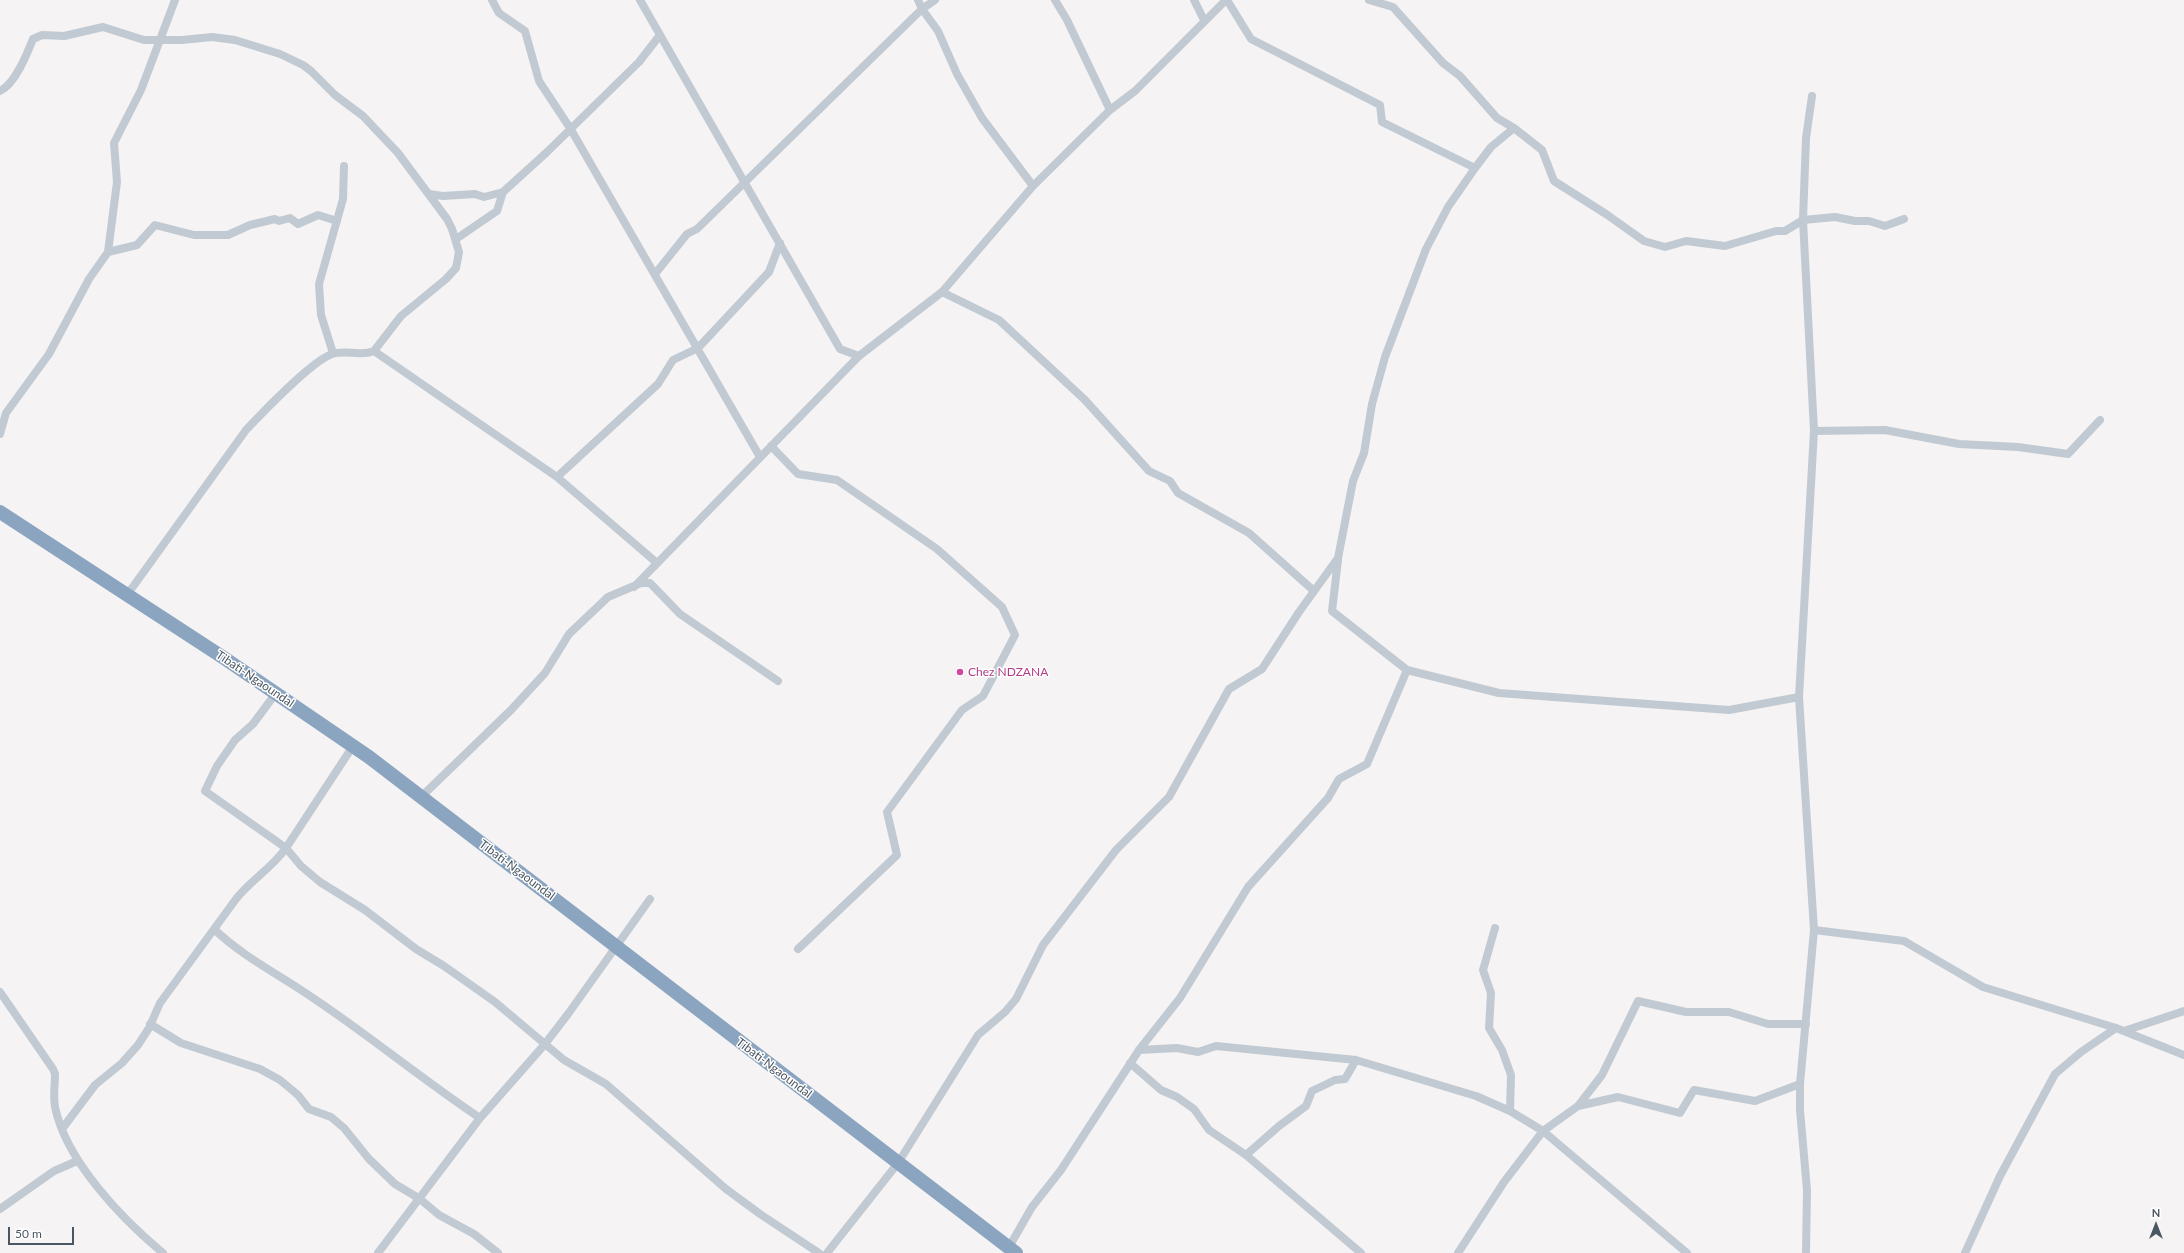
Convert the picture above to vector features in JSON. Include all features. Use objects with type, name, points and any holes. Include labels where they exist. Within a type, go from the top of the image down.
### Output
[{"type":"highway","name":"Tibati-Ngaoundal","points":[[0,512],[276,693],[353,746],[1012,1250]]},
{"type":"street","points":[[0,434],[6,414],[49,354],[89,279],[103,262],[108,252],[116,190],[114,143],[141,90],[175,0]]},
{"type":"street","points":[[492,0],[499,13],[525,30],[540,81],[570,128],[760,457]]},
{"type":"street","points":[[640,0],[840,349],[859,356]]},
{"type":"street","points":[[918,0],[922,9],[938,30],[957,74],[982,118],[1033,186]]},
{"type":"street","points":[[655,274],[687,234],[697,228],[922,9],[935,0]]},
{"type":"street","points":[[1055,0],[1068,20],[1110,110]]},
{"type":"street","points":[[1194,0],[1204,20]]},
{"type":"street","points":[[634,587],[859,356],[942,292],[1033,186],[1110,110],[1135,91],[1204,20],[1226,0],[1251,39],[1380,105],[1382,122],[1476,168]]},
{"type":"street","points":[[1369,0],[1393,8],[1443,63],[1460,76],[1498,118],[1514,128],[1542,150],[1554,181],[1606,214],[1644,242],[1665,247],[1686,242],[1725,246],[1776,231],[1784,231],[1803,220],[1835,217],[1855,221],[1869,221],[1885,226],[1904,219]]},
{"type":"street","points":[[0,91],[9,83],[22,65],[32,39],[42,35],[64,36],[103,27],[136,39],[161,40],[223,37],[280,54],[311,71],[335,95],[364,116],[398,153],[447,219],[456,239],[459,252],[456,268],[433,292],[414,304],[401,316],[374,351],[361,354],[345,352],[333,353],[318,363],[295,383],[246,430],[127,595]]},
{"type":"street","points":[[456,239],[497,211],[503,192],[639,62],[660,35]]},
{"type":"street","points":[[1806,1253],[1807,1190],[1800,1110],[1800,1084],[1814,930],[1799,697],[1814,431],[1803,220],[1806,138],[1812,96]]},
{"type":"street","points":[[1514,128],[1491,147],[1448,207],[1426,249],[1385,357],[1372,404],[1364,453],[1353,481],[1338,558],[1332,611],[1407,670],[1499,692],[1729,710],[1799,697]]},
{"type":"street","points":[[333,353],[321,315],[319,284],[343,199],[344,166]]},
{"type":"street","points":[[428,194],[443,196],[475,194],[484,197],[503,192]]},
{"type":"street","points":[[108,252],[137,244],[155,226],[194,235],[228,235],[250,225],[275,219],[279,222],[290,218],[298,224],[318,215],[338,221]]},
{"type":"street","points":[[557,477],[658,384],[673,360],[698,348],[768,272],[780,243]]},
{"type":"street","points":[[942,292],[999,320],[1090,405],[1149,471],[1170,481],[1178,493],[1249,533],[1314,591]]},
{"type":"street","points":[[374,351],[557,477],[657,563]]},
{"type":"street","points":[[1814,431],[1885,430],[1959,444],[2018,447],[2068,454],[2100,420]]},
{"type":"street","points":[[771,446],[798,474],[837,480],[937,549],[1002,607],[1015,634],[983,696],[962,710],[887,812],[897,855],[798,949]]},
{"type":"street","points":[[827,1253],[898,1163],[971,1044],[983,1029],[1005,1012],[1016,999],[1043,945],[1116,850],[1169,797],[1229,689],[1262,669],[1338,558]]},
{"type":"street","points":[[421,797],[511,710],[545,673],[569,634],[608,597],[641,583],[650,584],[680,614],[778,681]]},
{"type":"street","points":[[1012,1250],[1032,1207],[1061,1170],[1139,1050],[1180,998],[1248,888],[1328,798],[1339,779],[1367,764],[1407,670]]},
{"type":"street","points":[[276,693],[253,724],[235,740],[217,766],[205,791],[286,848],[301,866],[320,882],[365,910],[416,949],[444,966],[496,1002],[570,1064],[606,1084],[726,1189],[760,1214],[819,1253]]},
{"type":"street","points":[[62,1129],[95,1085],[122,1063],[138,1045],[160,1003],[244,888],[273,865],[286,848],[353,746]]},
{"type":"street","points":[[378,1253],[480,1118],[545,1044],[650,899]]},
{"type":"street","points":[[1495,928],[1482,970],[1491,993],[1489,1028],[1502,1050],[1511,1075],[1510,1111]]},
{"type":"street","points":[[214,929],[229,942],[268,970],[314,998],[370,1037],[406,1066],[480,1118]]},
{"type":"street","points":[[1814,930],[1904,941],[1983,987],[2116,1028],[2184,1055]]},
{"type":"street","points":[[0,992],[53,1069],[55,1074],[55,1105],[62,1129],[77,1161],[136,1229],[163,1253]]},
{"type":"street","points":[[1458,1253],[1504,1182],[1543,1131],[1578,1106],[1602,1075],[1638,1001],[1686,1012],[1730,1012],[1768,1024],[1806,1024]]},
{"type":"street","points":[[2124,1031],[2184,1011]]},
{"type":"street","points":[[150,1024],[181,1043],[260,1069],[280,1080],[298,1095],[309,1109],[331,1117],[344,1128],[369,1159],[395,1184],[420,1199],[439,1215],[474,1234],[498,1253]]},
{"type":"street","points":[[1965,1253],[2000,1176],[2055,1074],[2081,1052],[2116,1028]]},
{"type":"street","points":[[1139,1050],[1177,1048],[1198,1052],[1216,1046],[1356,1060],[1476,1096],[1510,1111],[1543,1131],[1687,1253]]},
{"type":"street","points":[[1246,1155],[1279,1126],[1306,1106],[1312,1092],[1334,1080],[1345,1079],[1356,1060]]},
{"type":"street","points":[[1130,1063],[1161,1090],[1177,1097],[1194,1109],[1209,1130],[1246,1155],[1361,1253]]},
{"type":"street","points":[[1578,1106],[1618,1097],[1680,1113],[1694,1090],[1755,1101],[1800,1084]]},
{"type":"street","points":[[0,1209],[54,1171],[77,1161]]},
{"type":"place","name":"Chez NDZANA","points":[[960,672]]}]
